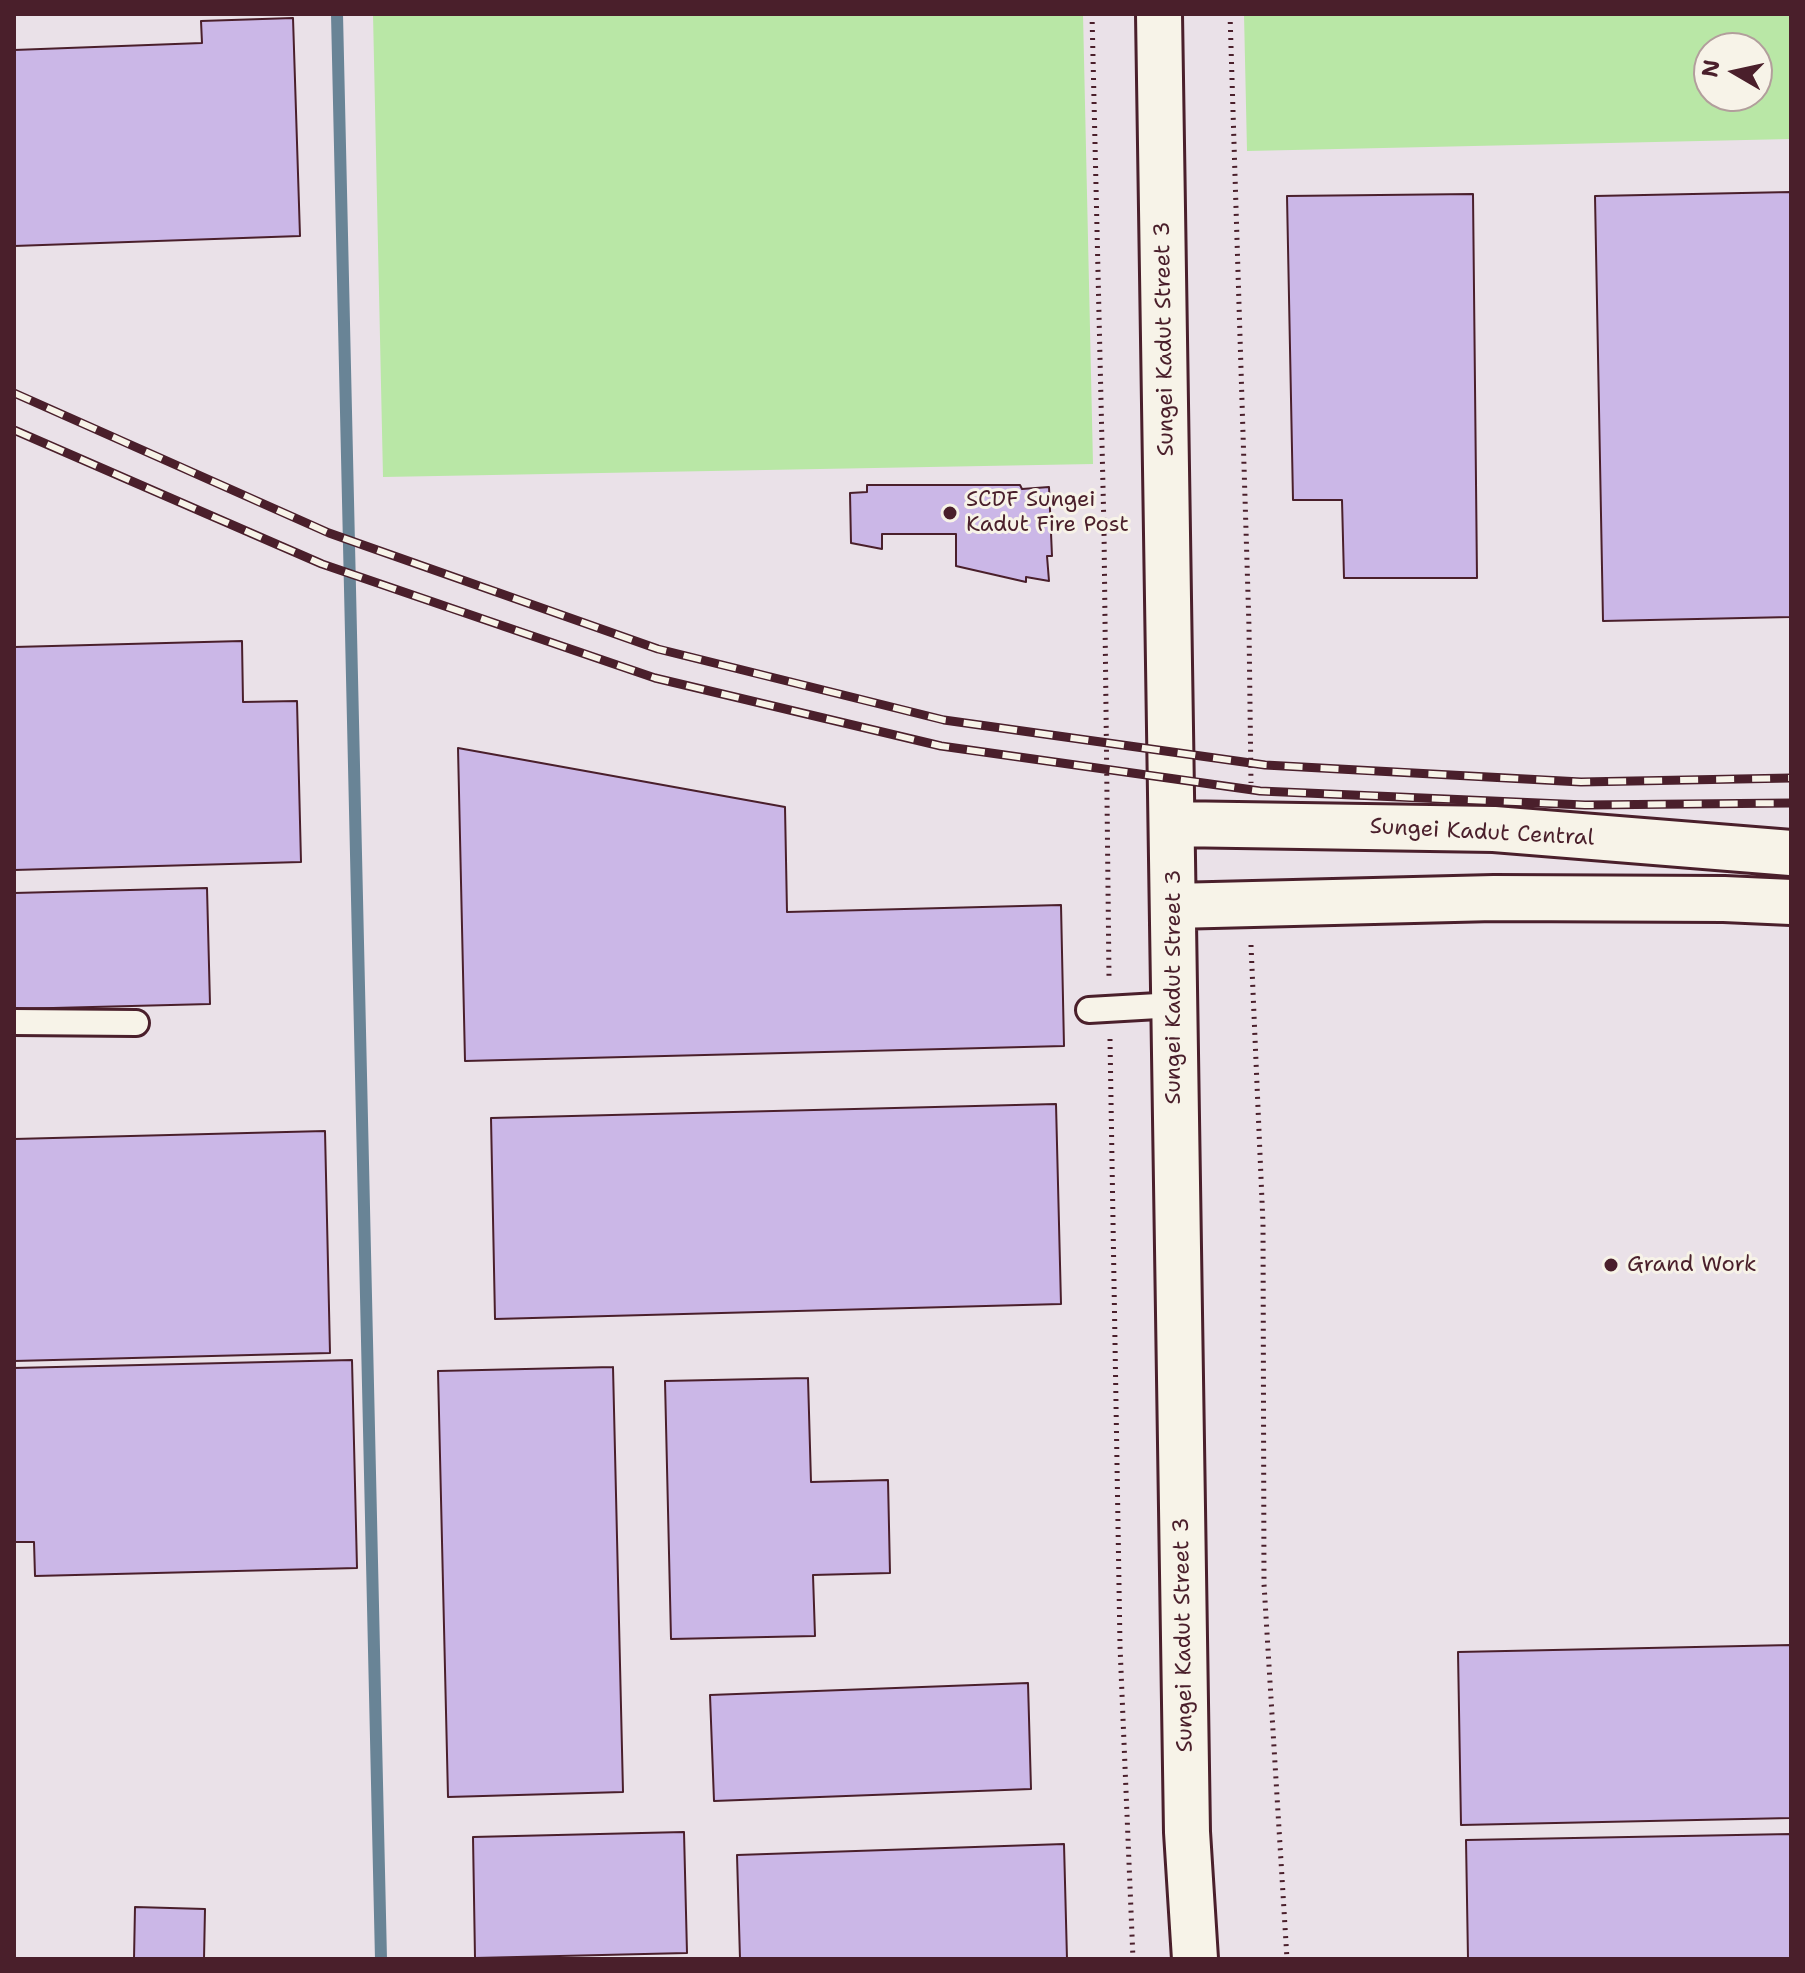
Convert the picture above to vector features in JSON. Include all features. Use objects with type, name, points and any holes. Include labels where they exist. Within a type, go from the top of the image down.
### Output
[{"type":"street","name":"Sungei Kadut Street 3","points":[[1159,14],[1187,1832],[1195,1959]]},
{"type":"street","name":"Sungei Kadut Central","points":[[1173,824],[1494,829],[1791,853]]},
{"type":"street","points":[[1173,906],[1494,898],[1791,902]]},
{"type":"lane","points":[[1099,1009],[1175,1005]]},
{"type":"lane","points":[[14,1022],[136,1023]]},
{"type":"path","points":[[1092,14],[1104,530],[1099,1009],[1133,1959]]},
{"type":"path","points":[[1230,14],[1249,611],[1251,825]]},
{"type":"path","points":[[1249,904],[1263,1224],[1264,1584],[1287,1959]]},
{"type":"shaded area","points":[[14,14],[1791,14],[1791,1959],[14,1959]]},
{"type":"green space","points":[[373,14],[1083,14],[1093,464],[383,477]]},
{"type":"green space","points":[[1244,14],[1791,14],[1791,139],[1247,151]]},
{"type":"building","points":[[293,18],[300,236],[14,246],[14,50],[202,43],[201,21]]},
{"type":"building","points":[[1791,192],[1791,617],[1603,621],[1595,196]]},
{"type":"building","points":[[1473,194],[1477,578],[1344,578],[1342,500],[1293,500],[1287,196]]},
{"type":"building","name":"SCDF Sungei Kadut Fire Post","points":[[867,485],[1049,487],[1052,556],[1047,556],[1049,581],[1026,577],[1026,582],[956,566],[956,534],[882,534],[882,549],[851,543],[850,493],[867,492]]},
{"type":"building","points":[[242,641],[243,702],[297,701],[301,862],[14,870],[14,647]]},
{"type":"building","points":[[458,748],[785,807],[787,912],[1061,905],[1064,1046],[465,1061]]},
{"type":"building","points":[[207,888],[210,1004],[14,1009],[14,893]]},
{"type":"building","points":[[1056,1104],[1061,1304],[495,1319],[491,1118]]},
{"type":"building","points":[[325,1131],[330,1353],[14,1361],[14,1139]]},
{"type":"building","points":[[352,1360],[357,1568],[35,1576],[34,1542],[14,1542],[14,1368]]},
{"type":"building","points":[[613,1367],[623,1792],[448,1797],[438,1371]]},
{"type":"building","points":[[808,1378],[811,1482],[888,1480],[890,1573],[813,1575],[815,1636],[671,1639],[665,1381]]},
{"type":"building","points":[[1791,1645],[1791,1818],[1461,1825],[1458,1652]]},
{"type":"building","points":[[1028,1683],[1031,1789],[714,1801],[710,1695]]},
{"type":"building","points":[[684,1832],[687,1953],[475,1958],[473,1837]]},
{"type":"building","points":[[1791,1834],[1791,1959],[1468,1959],[1466,1840]]},
{"type":"building","points":[[1064,1844],[1067,1959],[740,1959],[737,1855]]},
{"type":"building","points":[[135,1907],[205,1909],[204,1959],[134,1959]]},
{"type":"waterway","points":[[337,14],[381,1959]]},
{"type":"railway","points":[[14,393],[329,533],[658,649],[944,720],[1265,765],[1581,782],[1791,778]]},
{"type":"railway","points":[[14,430],[322,564],[655,678],[941,746],[1260,791],[1585,805],[1791,803]]},
{"type":"place","name":"SCDF Sungei Kadut Fire Post","points":[[950,513]]},
{"type":"place","name":"Grand Work","points":[[1611,1265]]}]
